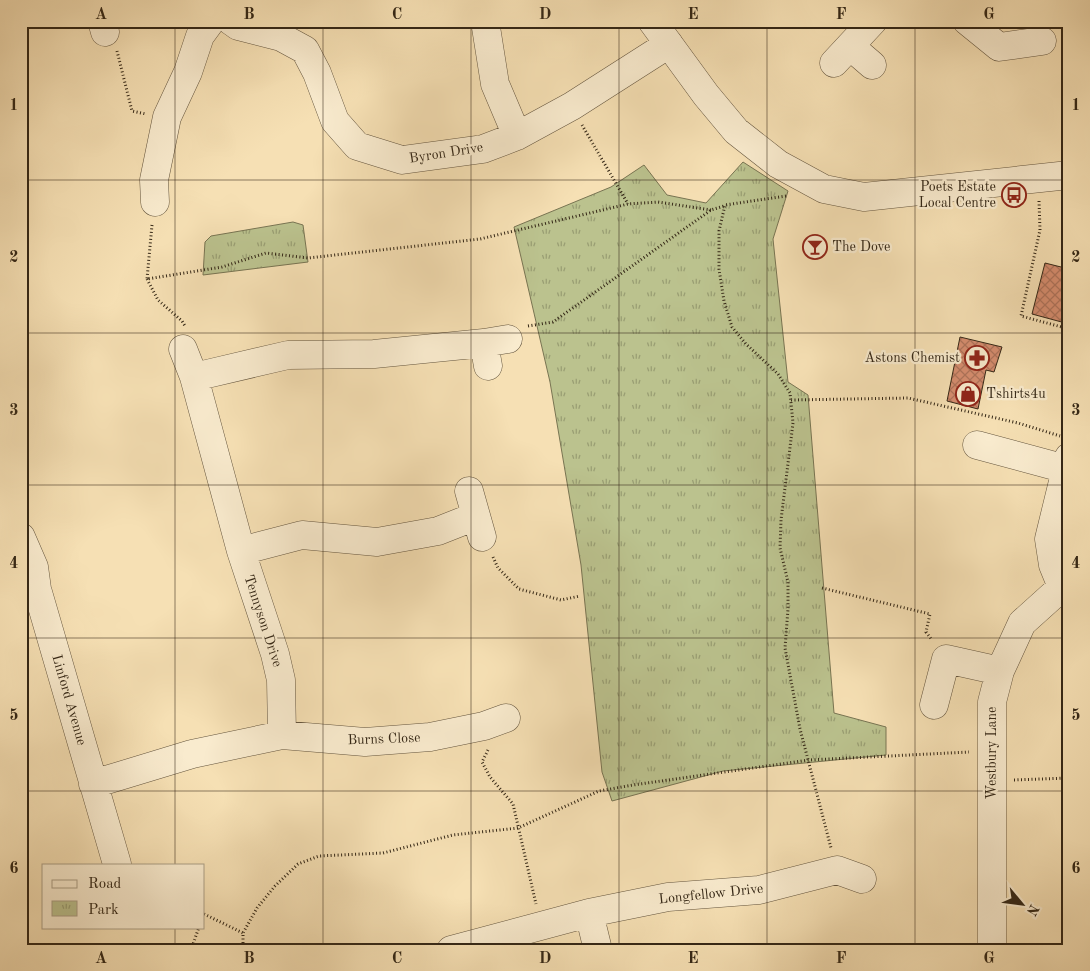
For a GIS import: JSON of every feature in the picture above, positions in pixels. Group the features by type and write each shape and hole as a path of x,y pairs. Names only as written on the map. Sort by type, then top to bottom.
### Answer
{"street":[{"path":"155,202 154,180 167,117 188,72 200,36 211,21"},
{"name":"Byron Drive","path":"231,21 238,26 281,37 305,50 317,73 335,121 357,146 402,160 483,149 516,136 572,106 669,44"},
{"path":"485,21 495,84 516,136"},
{"path":"652,21 706,95 736,131 778,164 824,190 864,197 1069,175"},
{"path":"872,65 842,54 873,21"},
{"path":"966,21 999,47 1042,41"},
{"name":"Tennyson Drive","path":"183,349 194,377 241,551 275,654 281,680 282,735"},
{"path":"194,377 288,356 493,349"},
{"path":"976,445 1067,463 1049,539 1053,565 1065,587"},
{"path":"241,551 302,536 377,542 438,531 476,515"},
{"name":"Linford Avenue","path":"21,537 34,567 37,589 117,864"},
{"name":"Westbury Lane","path":"992,950 992,702 1000,671 1022,623 1065,587"},
{"path":"934,706 946,659 1000,671"},
{"name":"Burns Close","path":"282,735 365,742 494,730"},
{"path":"93,784 192,754 282,735"},
{"path":"836,870 862,878"},
{"name":"Longfellow Drive","path":"451,950 589,913 668,897 759,890 836,870"},
{"path":"589,913 598,950"}],"path":[{"path":"104,26 115,43 132,112 167,117"},
{"path":"572,106 628,204"},
{"path":"1038,179 1040,230 1021,316 1069,329"},
{"path":"493,349 516,328 553,322 710,210 725,205 788,195"},
{"path":"155,202 147,279 158,300 182,321 193,342 183,349"},
{"path":"147,279 222,267 266,253 308,258 480,239 628,204 658,202 710,210"},
{"path":"725,205 719,230 719,269 724,301 732,327 746,344 778,374 790,393 793,422 781,520 780,548 788,582 785,648 800,730 836,870"},
{"path":"791,400 908,398 1018,423 1069,439"},
{"path":"476,515 498,568 519,589 561,600 580,596"},
{"path":"822,588 930,614 926,632 946,659"},
{"path":"494,730 482,762 490,777 513,804 540,925"},
{"path":"243,950 243,933 256,908 298,864 319,856 383,853 453,835 518,828 599,791 809,760 992,751"},
{"path":"992,782 1069,778"},
{"path":"205,914 243,933"},
{"path":"191,950 199,928"}],"green space":[{"path":"743,162 788,191 773,239 788,382 808,395 834,713 886,727 886,755 723,771 612,801 602,772 581,565 550,382 514,227 611,187 644,165 667,195 706,203"},
{"path":"293,222 303,225 308,262 203,275 205,242 211,236"}],"building":[{"path":"1045,263 1069,269 1069,324 1032,314"},
{"path":"25,297 28,312 21,313 21,298"},
{"path":"960,337 1002,347 994,372 986,370 978,409 947,401"}],"place":[{"name":"Poets Estate Local Centre","path":"1014,195"},
{"name":"The Dove","path":"815,247"},
{"name":"Astons Chemist","path":"977,358"},
{"name":"Tshirts4u","path":"968,394"}]}
